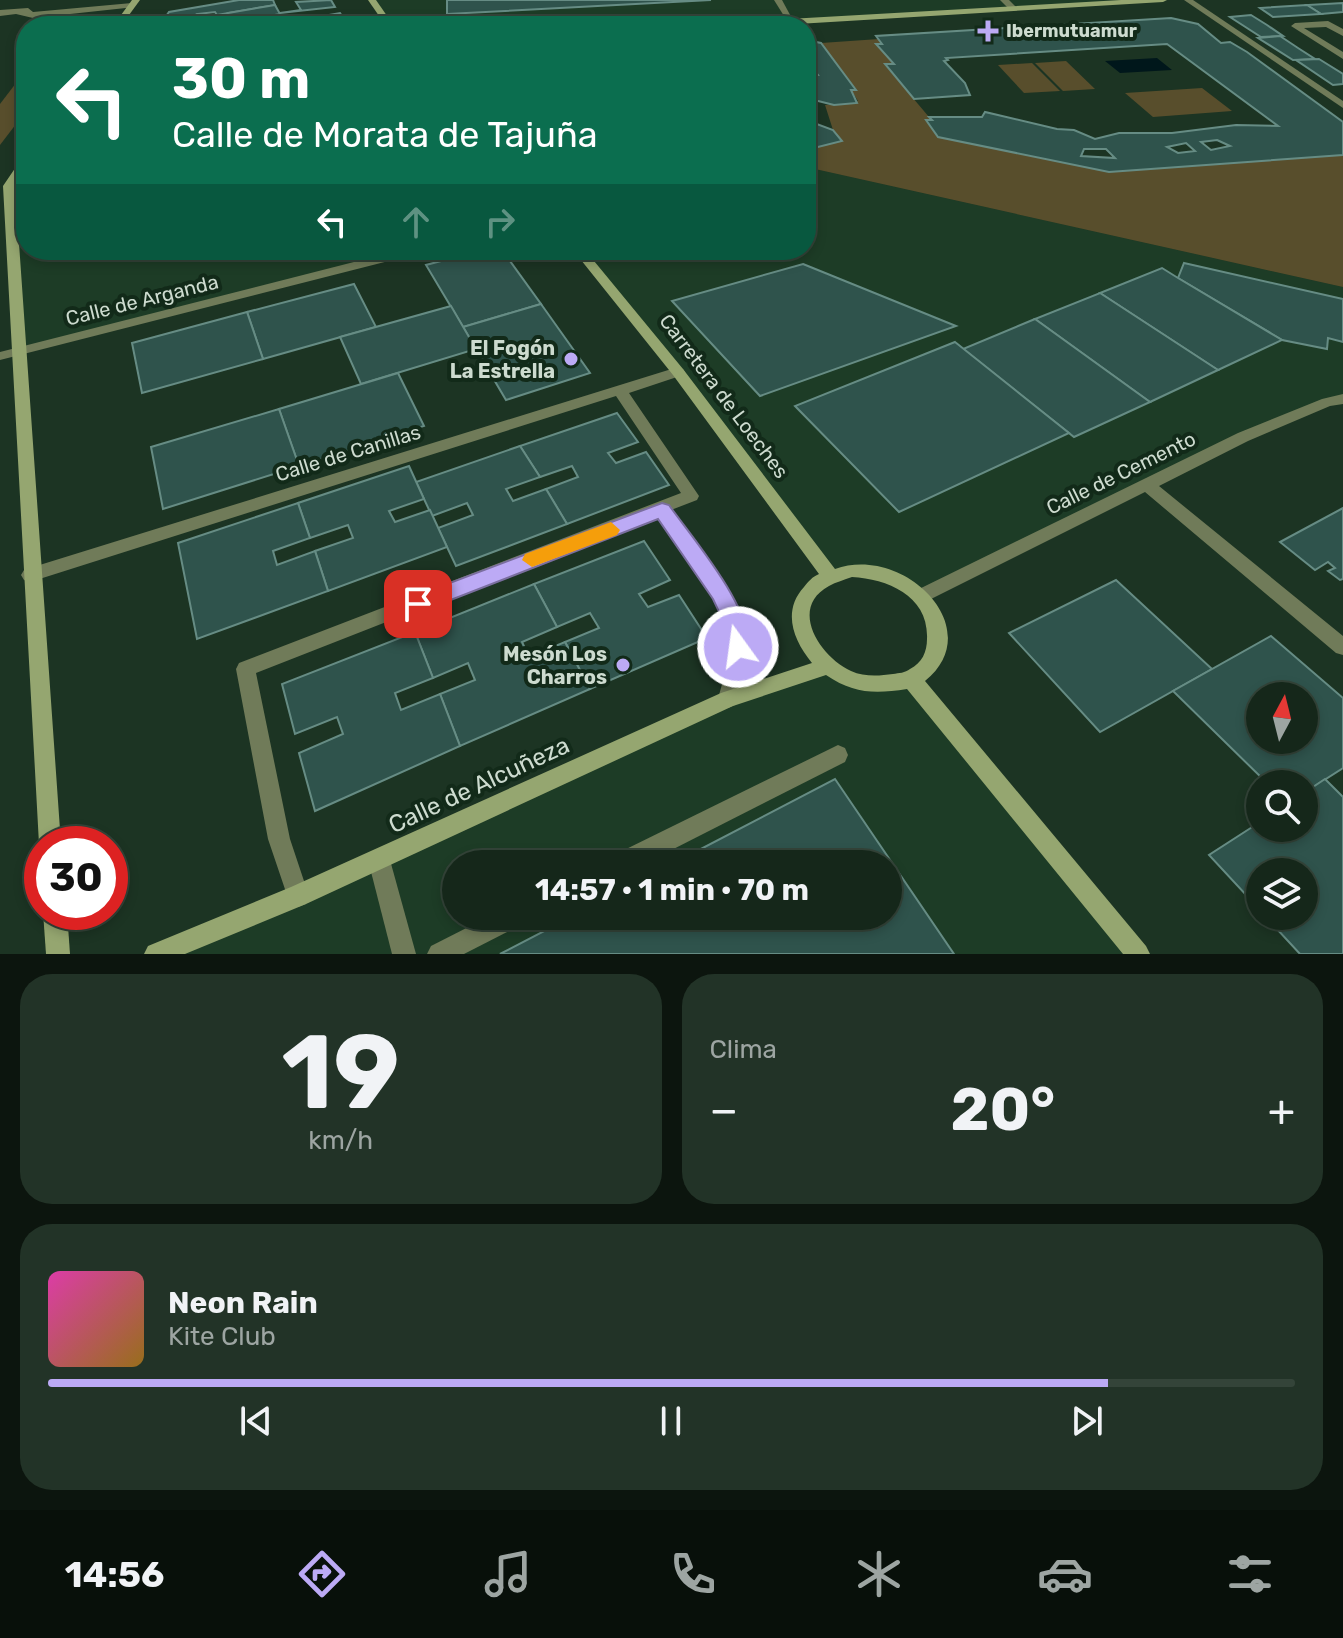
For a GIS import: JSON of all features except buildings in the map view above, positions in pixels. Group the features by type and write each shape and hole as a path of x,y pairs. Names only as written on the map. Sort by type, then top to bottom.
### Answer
{"street":[{"path":"372,0 385,16"},
{"path":"1004,0 1014,9"},
{"path":"816,21 1014,9 1045,3 1163,0"},
{"path":"1188,0 1343,105"},
{"path":"0,13 85,12 96,7 134,3"},
{"path":"1343,34 1328,24 1295,26 1343,56"},
{"path":"1313,37 1343,34"},
{"path":"1330,96 1343,95"},
{"path":"16,175 9,186 30,575 49,826"},
{"name":"Calle de Arganda","path":"0,356 377,260"},
{"name":"Carretera de Loeches","path":"587,260 678,372 829,574"},
{"name":"Calle de Canillas","path":"30,575 678,372"},
{"path":"298,896 279,839 246,669 662,510 691,496 620,391"},
{"name":"Calle de Cemento","path":"921,596 1243,437 1327,402 1343,399"},
{"path":"1146,484 1343,647"},
{"path":"662,510 721,594 733,618 738,647 728,699"},
{"path":"876,571 901,581 921,596 936,620 938,640 933,658 912,680 870,685 844,678 826,667 801,637 799,619 810,589 829,574 876,571"},
{"name":"Calle de Alcuñeza","path":"156,954 379,860 728,699 826,667"},
{"path":"912,680 1138,954"},
{"path":"648,850 838,755"},
{"path":"379,860 404,954"},
{"path":"56,930 58,954"},
{"path":"439,954 487,930"}],"shaded area":[{"path":"372,0 1163,0 816,20 816,16 386,16"},
{"path":"879,39 882,44 877,45 894,64 885,65 932,120 926,121 938,137 1109,172 1343,155 1343,287 816,169 816,148 842,141 833,130 825,105 858,101 851,90 856,89 821,43"},
{"path":"1066,61 1095,89 1063,91 1035,63"},
{"path":"1032,63 1060,91 1024,93 998,65"},
{"path":"16,83 16,124 0,145 0,104"},
{"path":"1202,88 1232,111 1153,117 1125,93"},
{"path":"816,169 1343,287 1343,399 1327,402 921,596 901,581 829,574 587,260 816,260"},
{"path":"14,233 16,260 377,260 18,351"},
{"path":"807,671 844,678 912,680 1138,954 156,954"}],"water":[{"path":"1157,58 1172,70 1120,73 1105,61"}],"slow traffic":[{"path":"532,560 611,530"}],"place":[{"name":"Ibermutuamur","path":"988,31"},
{"name":"El Fogón La Estrella","path":"571,359"},
{"name":"Mesón Los Charros","path":"623,665"}],"route":[{"path":"418,604 662,510 721,594 733,618 738,647"}]}
